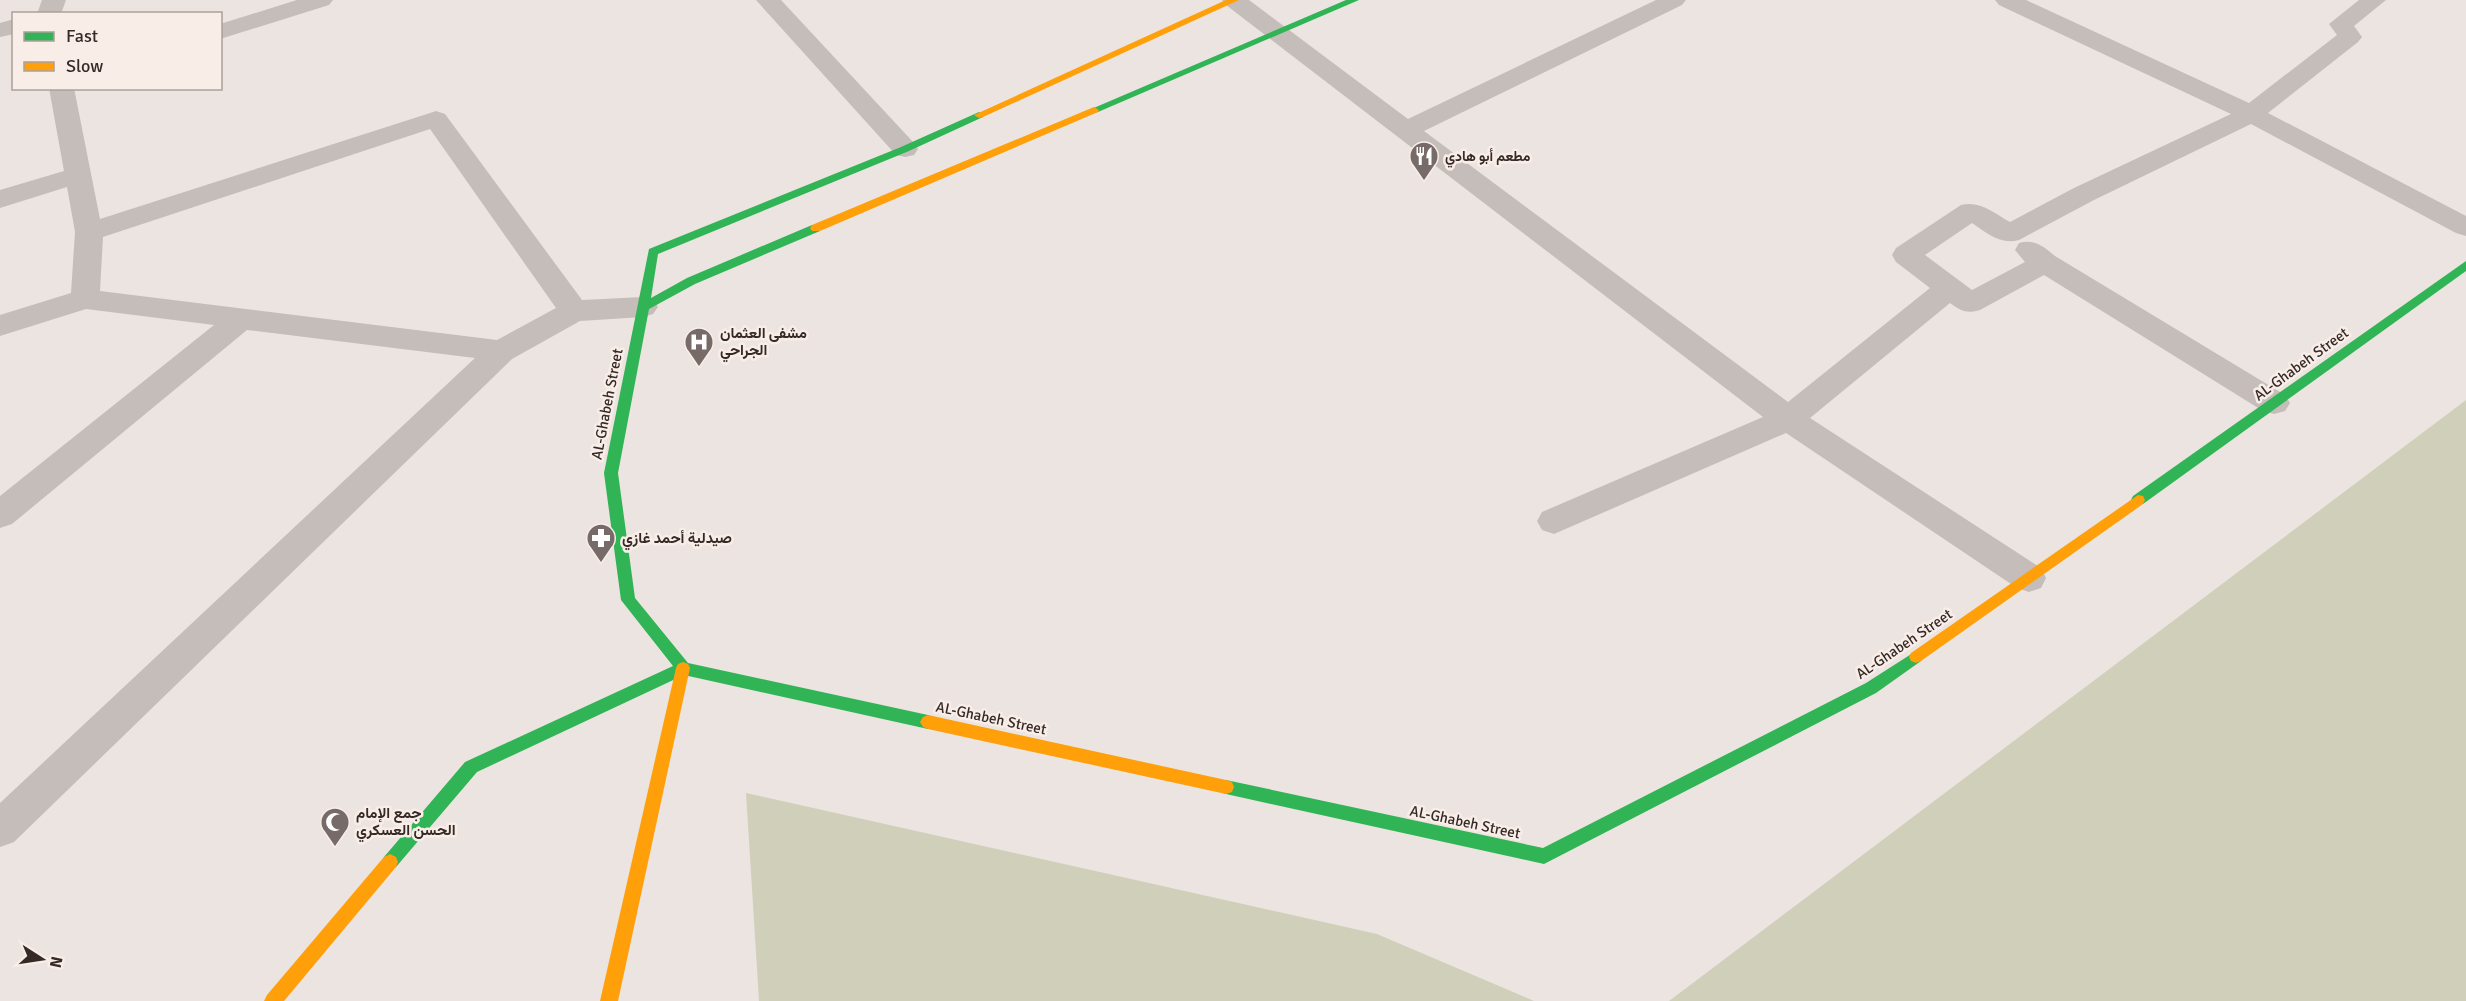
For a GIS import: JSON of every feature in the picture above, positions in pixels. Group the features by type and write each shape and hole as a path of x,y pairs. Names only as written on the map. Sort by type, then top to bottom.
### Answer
{"street":[{"path":"222,31 321,0"},
{"path":"768,0 905,149 1234,0 1788,419 2029,578"},
{"path":"0,829 501,351 574,311 643,307 691,281 1354,0"},
{"path":"1406,130 1674,0"},
{"path":"2007,0 2251,114 2466,227"},
{"path":"2008,234 2084,194 2251,114 2350,37 2341,24 2374,0"},
{"path":"61,90 89,232 86,299"},
{"path":"89,232 436,119 574,311"},
{"name":"AL-Ghabeh Street","path":"905,149 652,252 611,473 628,600 683,668 1544,856 1872,688 2466,265"},
{"path":"0,199 78,175"},
{"path":"2045,263 1970,303 1906,255 1971,212 2008,234 2045,263 2274,403"},
{"path":"1554,521 1788,419 1949,288"},
{"path":"0,326 86,299 501,351"},
{"path":"0,515 241,319"},
{"path":"273,1001 471,767 683,668"},
{"path":"609,1001 683,668"}],"green space":[{"path":"2466,400 2466,1001 1669,1001"},
{"path":"746,793 1377,934 1534,1001 759,1001"}],"traffic: fast":[{"path":"1094,110 1354,0"},
{"path":"816,228 691,281 643,307 653,252 905,149 979,115"},
{"path":"2138,500 2466,265"},
{"path":"643,307 611,473 628,600 683,668 928,722"},
{"path":"1226,787 1544,856 1871,688 1916,657"},
{"path":"390,862 471,767 683,668"}],"traffic: slow":[{"path":"979,115 1234,0"},
{"path":"816,228 1094,110"},
{"path":"1916,657 2138,500"},
{"path":"609,1001 683,668"},
{"path":"928,722 1226,787"},
{"path":"273,1001 390,862"}],"place":[{"name":"مطعم أبو هادي","path":"1424,182"},
{"name":"مشفى العثمان الجراحي","path":"699,368"},
{"name":"صيدلية أحمد غازي","path":"601,564"},
{"name":"جمع الإمام الحسن العسكري","path":"335,848"}]}
